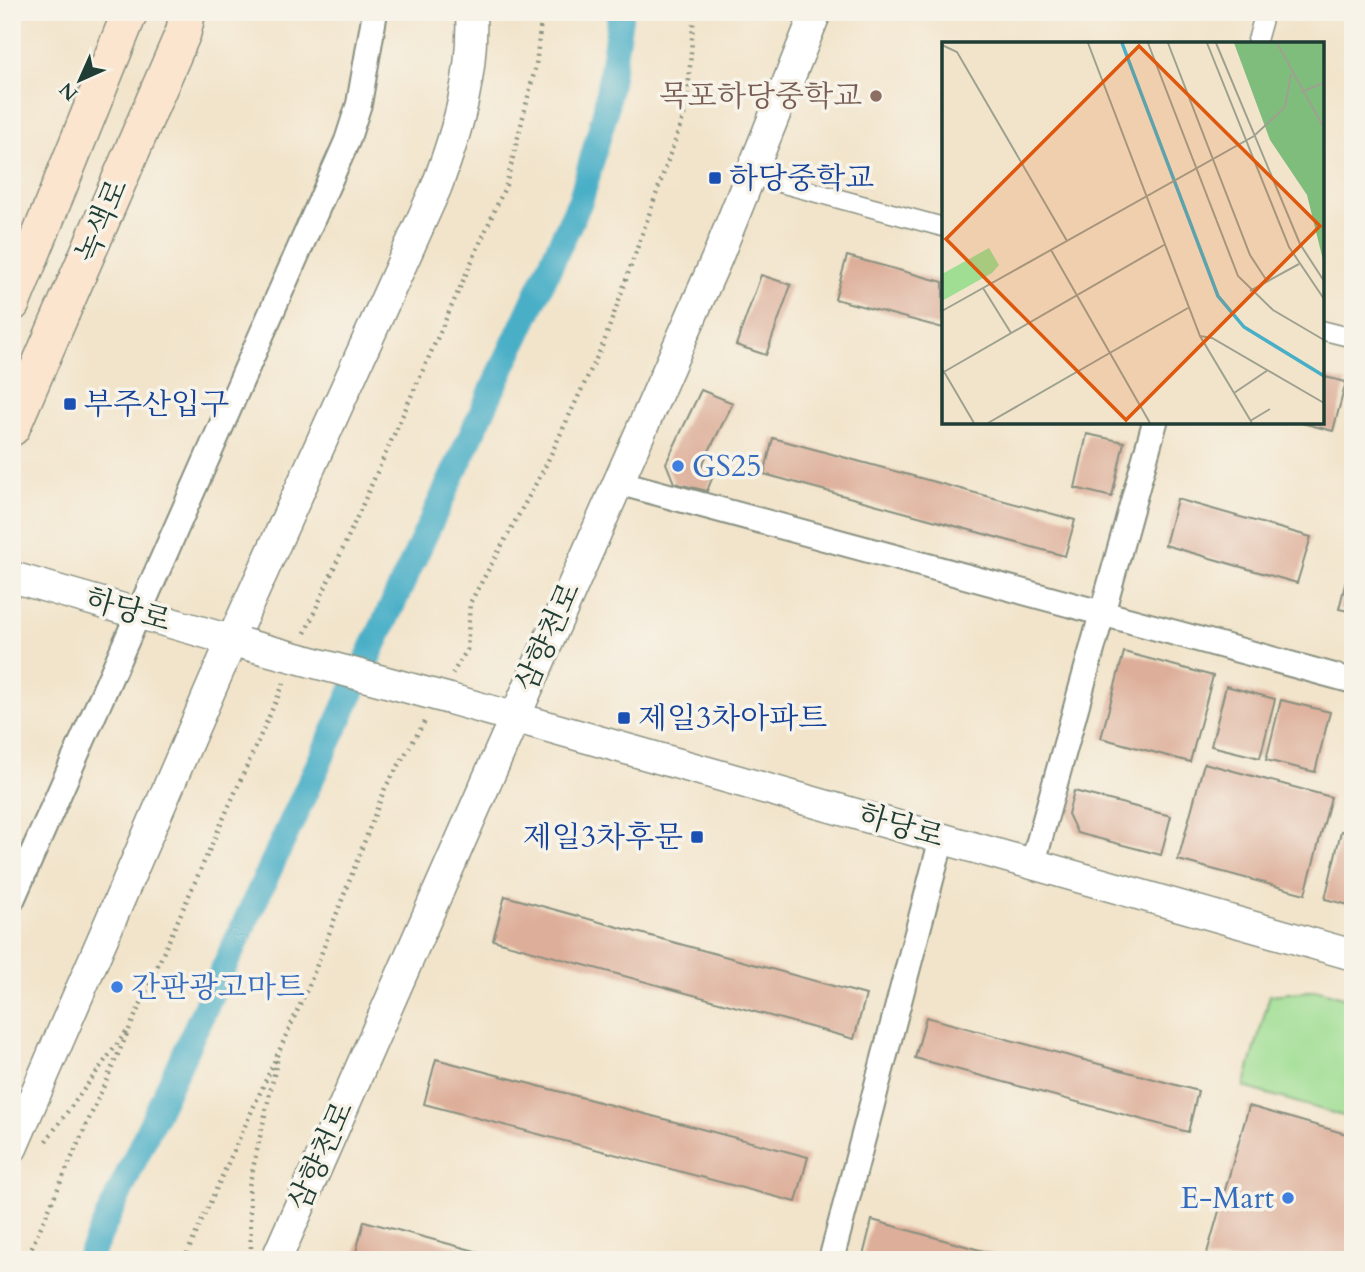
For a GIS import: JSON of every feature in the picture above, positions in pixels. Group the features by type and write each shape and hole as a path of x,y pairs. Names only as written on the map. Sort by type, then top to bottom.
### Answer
{"main road":[{"name":"녹색로","path":"12,303 130,12"},
{"name":"녹색로","path":"12,428 183,33 188,12"}],"street":[{"path":"12,900 347,141 359,104 375,12"},
{"path":"1257,42 1265,12"},
{"path":"26,1147 238,642 454,142 463,111 472,39 466,14"},
{"name":"삼향천로","path":"276,1260 751,175 807,19"},
{"path":"751,175 942,227"},
{"path":"1323,330 1353,338"},
{"path":"1033,863 1154,424"},
{"path":"617,482 1353,681"},
{"name":"하당로","path":"12,577 1353,955"},
{"path":"831,1260 942,838"}],"path":[{"path":"184,1260 310,983 385,788 443,697 467,650 470,604 544,469 604,342 687,107 694,12"},
{"path":"26,1147 132,1023"},
{"path":"251,1260 249,1186 281,1047"}],"green space":[{"path":"1319,990 1353,1000 1353,1119 1244,1087 1270,995"}],"building":[{"path":"847,256 942,282 942,328 835,299"},
{"path":"761,275 791,285 766,355 736,345"},
{"path":"1323,376 1346,382 1333,431 1306,424 1323,424"},
{"path":"701,390 733,403 702,465 715,471 707,491 674,483 666,463"},
{"path":"1087,434 1124,442 1112,497 1075,488"},
{"path":"773,438 1075,520 1065,556 764,474"},
{"path":"1177,499 1311,537 1297,583 1165,545"},
{"path":"1350,564 1353,565 1353,612 1339,609"},
{"path":"1124,652 1213,676 1190,762 1101,738"},
{"path":"1226,686 1275,699 1260,758 1211,746"},
{"path":"1281,700 1330,712 1315,772 1266,760"},
{"path":"1204,763 1331,797 1305,894 1178,860"},
{"path":"1074,791 1171,816 1161,855 1077,833 1068,814"},
{"path":"1341,831 1353,834 1353,906 1325,899"},
{"path":"505,896 866,995 854,1039 493,940"},
{"path":"926,1017 1198,1091 1188,1132 915,1058"},
{"path":"436,1059 808,1157 796,1202 424,1104"},
{"name":"E-Mart","path":"1249,1106 1353,1136 1353,1260 1205,1260"},
{"path":"872,1220 1012,1259 1012,1260 862,1260"},
{"path":"364,1221 505,1259 505,1260 354,1260"}],"waterway":[{"path":"88,1260 581,199 605,113 621,12"}],"place":[{"name":"목포하당중학교","path":"876,96"},
{"name":"하당중학교","path":"715,178"},
{"name":"부주산입구","path":"70,404"},
{"name":"GS25","path":"678,466"},
{"name":"제일3차아파트","path":"624,718"},
{"name":"제일3차후문","path":"697,837"},
{"name":"간판광고마트","path":"117,987"},
{"name":"E-Mart","path":"1288,1198"}]}
